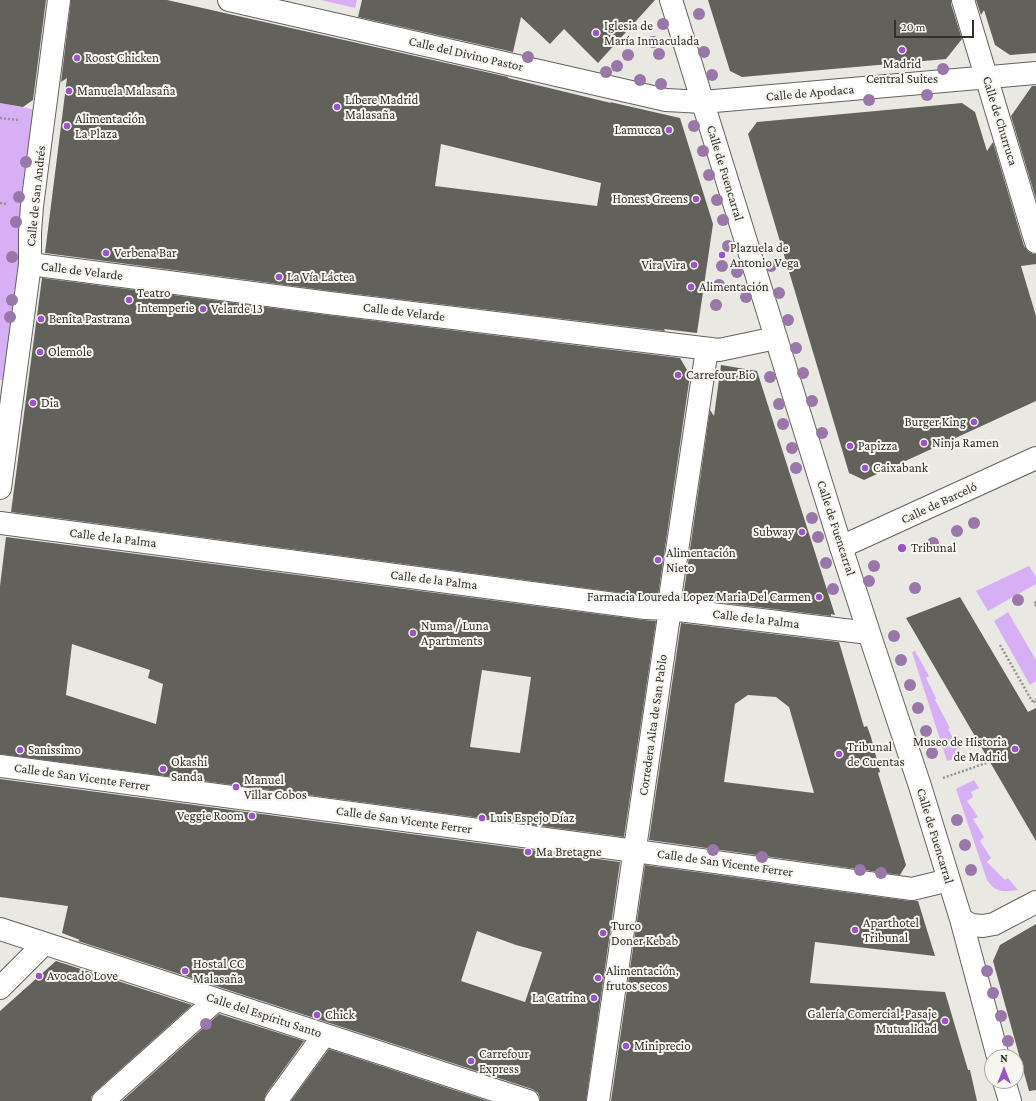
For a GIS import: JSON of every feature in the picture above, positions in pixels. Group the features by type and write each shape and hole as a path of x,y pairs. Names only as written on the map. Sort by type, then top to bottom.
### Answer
{"street":[{"name":"Calle de San Andrés","path":"0,488 30,264 32,206 59,0"},
{"name":"Calle del Divino Pastor","path":"230,0 666,100 703,102"},
{"name":"Calle de Fuencarral","path":"671,0 841,547 920,786 961,919 996,1049"},
{"name":"Calle de Churruca","path":"963,0 1036,242"},
{"name":"Calle de Apodaca","path":"703,102 1036,73"},
{"name":"Calle de Velarde","path":"30,264 337,304 719,350 776,338"},
{"name":"Corredera Alta de San Pablo","path":"598,1101 707,348"},
{"name":"Calle de Barceló","path":"841,547 1036,458"},
{"name":"Calle de la Palma","path":"0,523 621,605 670,609 869,633"},
{"name":"Calle de San Vicente Ferrer","path":"0,766 912,889 949,880"},
{"path":"961,919 971,925 983,926 994,924 1036,902"},
{"name":"Calle del Espíritu Santo","path":"0,929 528,1101"},
{"path":"0,988 44,944"},
{"path":"103,1101 216,1000"},
{"path":"276,1101 324,1035"},
{"path":"1006,1089 1010,1101"}],"path":[{"path":"0,118 20,121"},
{"path":"1036,602 1034,603 1036,606"},
{"path":"1000,645 1032,701 1035,700 1036,705"},
{"path":"943,778 989,762"}],"shaded area":[{"path":"321,0 357,0 355,8"},
{"path":"0,103 45,112 15,381 0,380"},
{"path":"1029,566 1036,577 1036,584 988,611 976,591"},
{"path":"1008,612 1036,660 1036,681 1030,685 994,621"},
{"path":"915,651 929,676 926,678 936,698 935,700 950,728 948,729 954,740 952,742 961,757 947,761 912,652"},
{"path":"974,780 979,788 971,792 973,797 967,801 978,817 973,819 984,837 980,841 991,858 987,862 1005,880 1008,878 1018,890 1000,891 987,880 956,789"}],"building":[{"path":"0,0 46,0 33,100 23,107 0,103"},
{"path":"71,0 167,0 508,77 611,103 610,102 680,118 713,224 697,333 664,329 665,331 331,291 45,253 67,78 61,82","holes":["441,144 601,183 597,206 435,186"]},
{"path":"362,0 655,0 598,63 564,29 550,44 521,17 513,52 358,17"},
{"path":"708,0 951,0 962,39 946,59 742,77 730,71"},
{"path":"976,0 1036,0 1036,53 1010,55 995,45 984,10 981,15"},
{"path":"1032,86 1036,86 1036,199 1011,116"},
{"path":"962,103 975,112 987,151 993,142 1024,246 1028,251 1036,254 1036,264 1021,266 1036,316 1036,401 864,480 849,473 748,134 757,122"},
{"path":"42,278 327,315 680,358 690,375 658,596 646,596 11,512"},
{"path":"721,365 757,371 835,615 831,614 831,616 683,598 710,410 714,416"},
{"path":"6,537 656,621 624,837 0,754 0,586","holes":["72,644 150,670 148,678 163,684 156,724 66,695","482,670 531,677 520,753 470,747"]},
{"path":"960,597 1028,712 1036,708 1036,841 906,618"},
{"name":"Tribunal de Cuentas","path":"681,623 839,642 864,727 867,726 871,737 880,772 878,773 906,865 900,875 649,840","holes":["748,695 776,697 789,707 814,793 724,782 735,704"]},
{"path":"0,779 620,862 586,1101 540,1101 538,1093 532,1089 78,941 80,940 62,933 68,906 0,897","holes":["477,931 516,945 542,952 525,1002 461,981"]},
{"path":"645,865 918,901 935,956 815,942 810,983 945,992 968,1070 970,1070 977,1101 611,1101"},
{"path":"1036,924 1036,1090 1029,1091 1024,1073 1024,1049 1017,1049 993,961 1000,945"},
{"path":"56,961 192,1005 95,1092 91,1097 91,1101 0,1101 0,1011"},
{"path":"219,1014 304,1041 266,1094 264,1101 122,1101"},
{"path":"329,1049 488,1101 291,1101"}],"place":[{"name":"Iglesia de María Inmaculada","path":"596,33"},
{"name":"Madrid Central Suites","path":"902,50"},
{"name":"Roost Chicken","path":"77,58"},
{"name":"Manuela Malasaña","path":"69,91"},
{"name":"Líbere Madrid Malasaña","path":"337,107"},
{"name":"Alimentación La Plaza","path":"67,126"},
{"name":"Lamucca","path":"669,130"},
{"name":"Honest Greens","path":"696,199"},
{"name":"Verbena Bar","path":"106,253"},
{"name":"Plazuela de Antonio Vega","path":"722,255"},
{"name":"Vira Vira","path":"694,265"},
{"name":"La Vía Láctea","path":"279,277"},
{"name":"Alimentación","path":"691,287"},
{"name":"Teatro Intemperie","path":"129,300"},
{"name":"Velarde 13","path":"203,309"},
{"name":"Benita Pastrana","path":"41,319"},
{"name":"Olemole","path":"40,352"},
{"name":"Carrefour Bio","path":"678,375"},
{"name":"Dia","path":"33,403"},
{"name":"Burger King","path":"974,422"},
{"name":"Ninja Ramen","path":"924,443"},
{"name":"Papizza","path":"850,446"},
{"name":"Caixabank","path":"865,468"},
{"name":"Subway","path":"802,532"},
{"name":"Tribunal","path":"902,548"},
{"name":"Alimentación Nieto","path":"658,560"},
{"name":"Farmacia Loureda Lopez Maria Del Carmen","path":"819,597"},
{"name":"Numa / Luna Apartments","path":"413,633"},
{"name":"Museo de Historia de Madrid","path":"1015,749"},
{"name":"Sanissimo","path":"20,750"},
{"name":"Tribunal de Cuentas","path":"839,754"},
{"name":"Okashi Sanda","path":"163,769"},
{"name":"Manuel Villar Cobos","path":"236,787"},
{"name":"Veggie Room","path":"252,816"},
{"name":"Luis Espejo Díaz","path":"482,818"},
{"name":"Ma Bretagne","path":"528,852"},
{"name":"Aparthotel Tribunal","path":"855,930"},
{"name":"Turco Doner Kebab","path":"603,933"},
{"name":"Hostal CC Malasaña","path":"185,971"},
{"name":"Avocado Love","path":"39,976"},
{"name":"Alimentación, frutos secos","path":"598,978"},
{"name":"La Catrina","path":"594,998"},
{"name":"Chick","path":"317,1015"},
{"name":"Galería Comercial-Pasaje Mutualidad","path":"945,1021"},
{"name":"Miniprecio","path":"626,1046"},
{"name":"Carrefour Express","path":"471,1061"}]}
